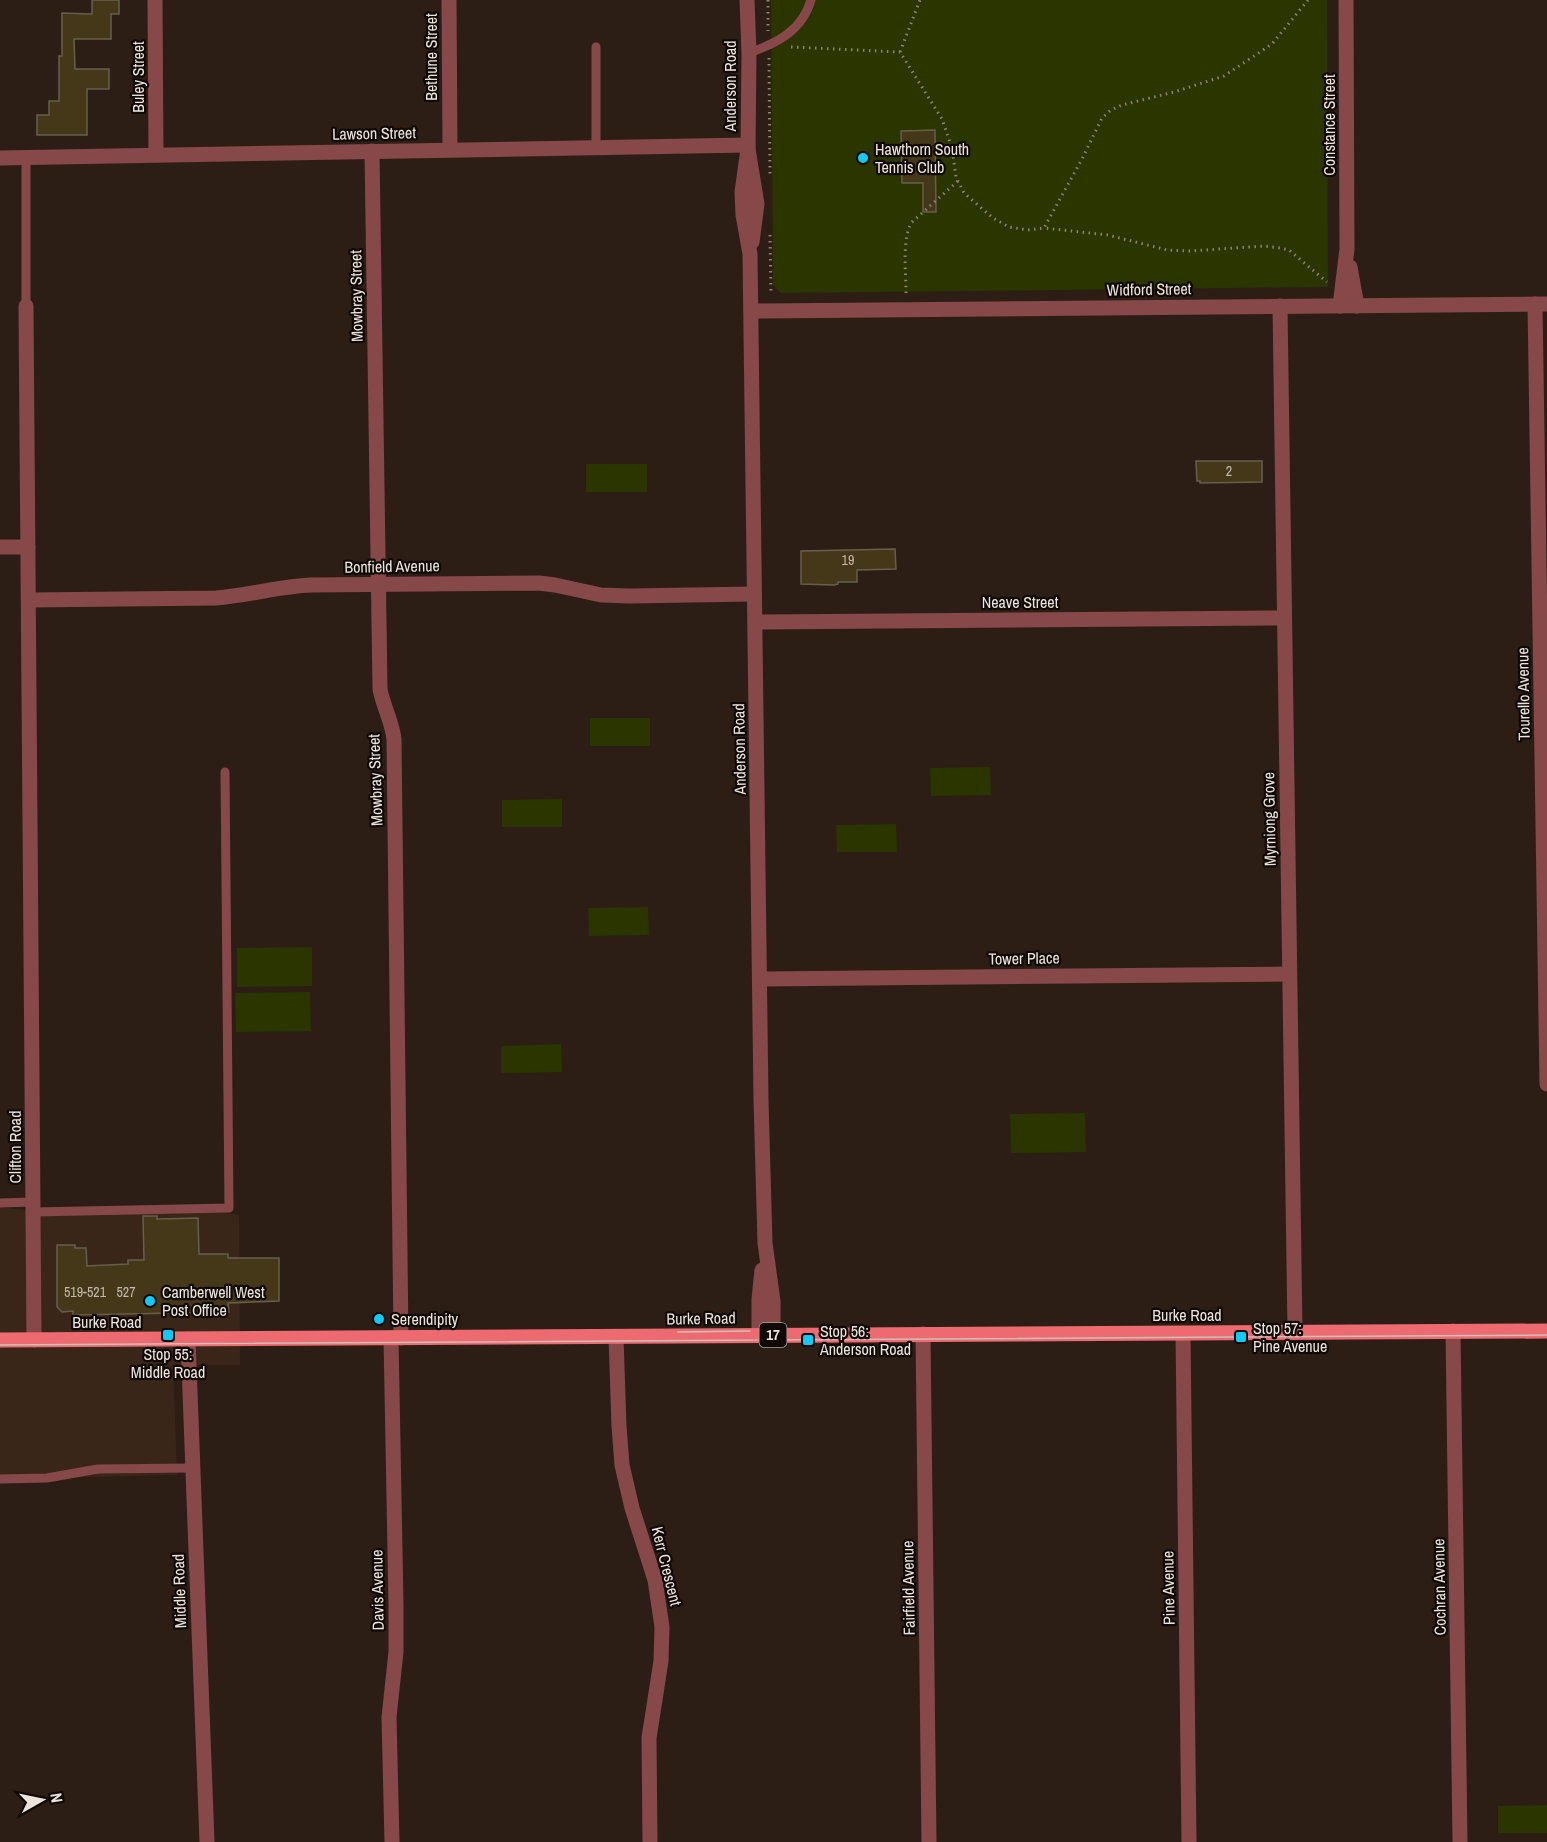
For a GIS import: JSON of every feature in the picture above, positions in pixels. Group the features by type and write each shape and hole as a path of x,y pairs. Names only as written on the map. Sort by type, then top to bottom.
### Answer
{"main road":[{"name":"Burke Road","path":"0,1340 1547,1331"}],"street":[{"name":"Buley Street","path":"155,0 156,154"},
{"name":"Bethune Street","path":"448,0 450,149"},
{"name":"Anderson Road","path":"747,0 748,147 756,204 756,221 750,254 759,979 765,1243 759,1299 766,1335"},
{"name":"Anderson Road","path":"748,23 753,0"},
{"name":"Constance Street","path":"1340,306 1347,249 1346,0"},
{"name":"Lawson Street","path":"0,158 450,149 748,147"},
{"name":"Mowbray Street","path":"372,151 380,689 394,739 396,1338"},
{"name":"Constance Street","path":"1347,249 1357,306"},
{"name":"Widford Street","path":"751,311 1541,304"},
{"name":"Tourello Avenue","path":"1541,304 1547,1084"},
{"name":"Clifton Road","path":"26,306 34,1341"},
{"name":"Myrniong Grove","path":"1280,306 1295,1332"},
{"path":"0,547 28,547"},
{"name":"Bonfield Avenue","path":"29,600 216,598 297,586 539,583 601,595 629,597 754,594"},
{"name":"Neave Street","path":"755,622 1284,618"},
{"name":"Tower Place","path":"759,979 1289,974"},
{"name":"Cochran Avenue","path":"1453,1331 1460,1842"},
{"name":"Pine Avenue","path":"1183,1333 1189,1842"},
{"name":"Fairfield Avenue","path":"923,1334 929,1842"},
{"name":"Kerr Crescent","path":"616,1337 622,1465 632,1508 655,1580 662,1627 661,1661 649,1738 650,1842"},
{"name":"Davis Avenue","path":"392,1842 389,1717 396,1652 396,1338"},
{"name":"Middle Road","path":"188,1339 207,1842"}],"lane":[{"path":"749,53 785,38 801,20 811,0"},
{"path":"596,47 596,147"},
{"path":"26,157 26,306"},
{"path":"0,1203 33,1207 229,1208 225,772"},
{"path":"0,1479 47,1478 98,1469 192,1468"}],"path":[{"path":"768,0 770,176"},
{"path":"900,52 920,0"},
{"path":"1044,228 1082,159 1097,126 1107,114 1122,105 1224,76 1272,44 1308,0"},
{"path":"769,46 900,52"},
{"path":"900,52 942,119 952,148 956,177 964,193 993,218 1009,227 1028,230 1044,228 1108,235 1167,250 1280,248 1288,250 1331,284"},
{"path":"906,292 908,230 911,224 958,181"},
{"path":"770,236 771,295 782,295"}],"shaded area":[{"path":"0,1207 57,1214 227,1213 239,1215 240,1365 173,1365 177,1475 0,1479"}],"green space":[{"path":"771,0 1327,0 1328,287 781,293 773,285"},
{"path":"586,464 647,464 647,492 586,492"},
{"path":"590,718 650,718 650,746 590,746"},
{"path":"990,767 991,795 931,796 930,768"},
{"path":"562,799 562,827 502,827 502,800"},
{"path":"896,824 897,852 837,852 836,825"},
{"path":"648,907 649,935 589,936 588,908"},
{"path":"312,947 312,986 237,987 237,948"},
{"path":"310,992 311,1031 236,1032 235,993"},
{"path":"561,1044 562,1072 501,1073 501,1046"},
{"path":"1085,1113 1086,1152 1011,1153 1010,1114"},
{"path":"1547,1805 1547,1833 1498,1833 1498,1806"}],"building":[{"path":"92,0 119,0 119,14 111,14 111,39 74,39 75,69 109,69 109,89 87,89 87,135 37,135 37,115 49,115 49,101 59,101 62,13 92,14"},
{"path":"935,130 936,212 923,212 923,183 902,183 901,131"},
{"path":"1196,461 1262,461 1262,482 1200,483 1197,481"},
{"path":"895,549 896,569 857,570 857,582 838,582 834,585 801,584 801,551"},
{"path":"143,1216 157,1216 157,1219 198,1218 199,1254 228,1254 228,1258 279,1258 279,1301 228,1303 229,1312 73,1315 73,1311 62,1312 57,1307 57,1245 75,1245 75,1248 86,1248 87,1266 128,1264 128,1260 144,1260"}],"tram line":[{"path":"678,1332 750,1331"},
{"path":"0,1345 1547,1335"}],"place":[{"name":"Hawthorn South Tennis Club","path":"863,158"},
{"name":"Camberwell West Post Office","path":"150,1301"},
{"name":"Serendipity","path":"379,1319"},
{"name":"Stop 55: Middle Road","path":"168,1335"},
{"name":"Stop 57: Pine Avenue","path":"1241,1337"},
{"name":"Stop 56: Anderson Road","path":"808,1340"}]}
